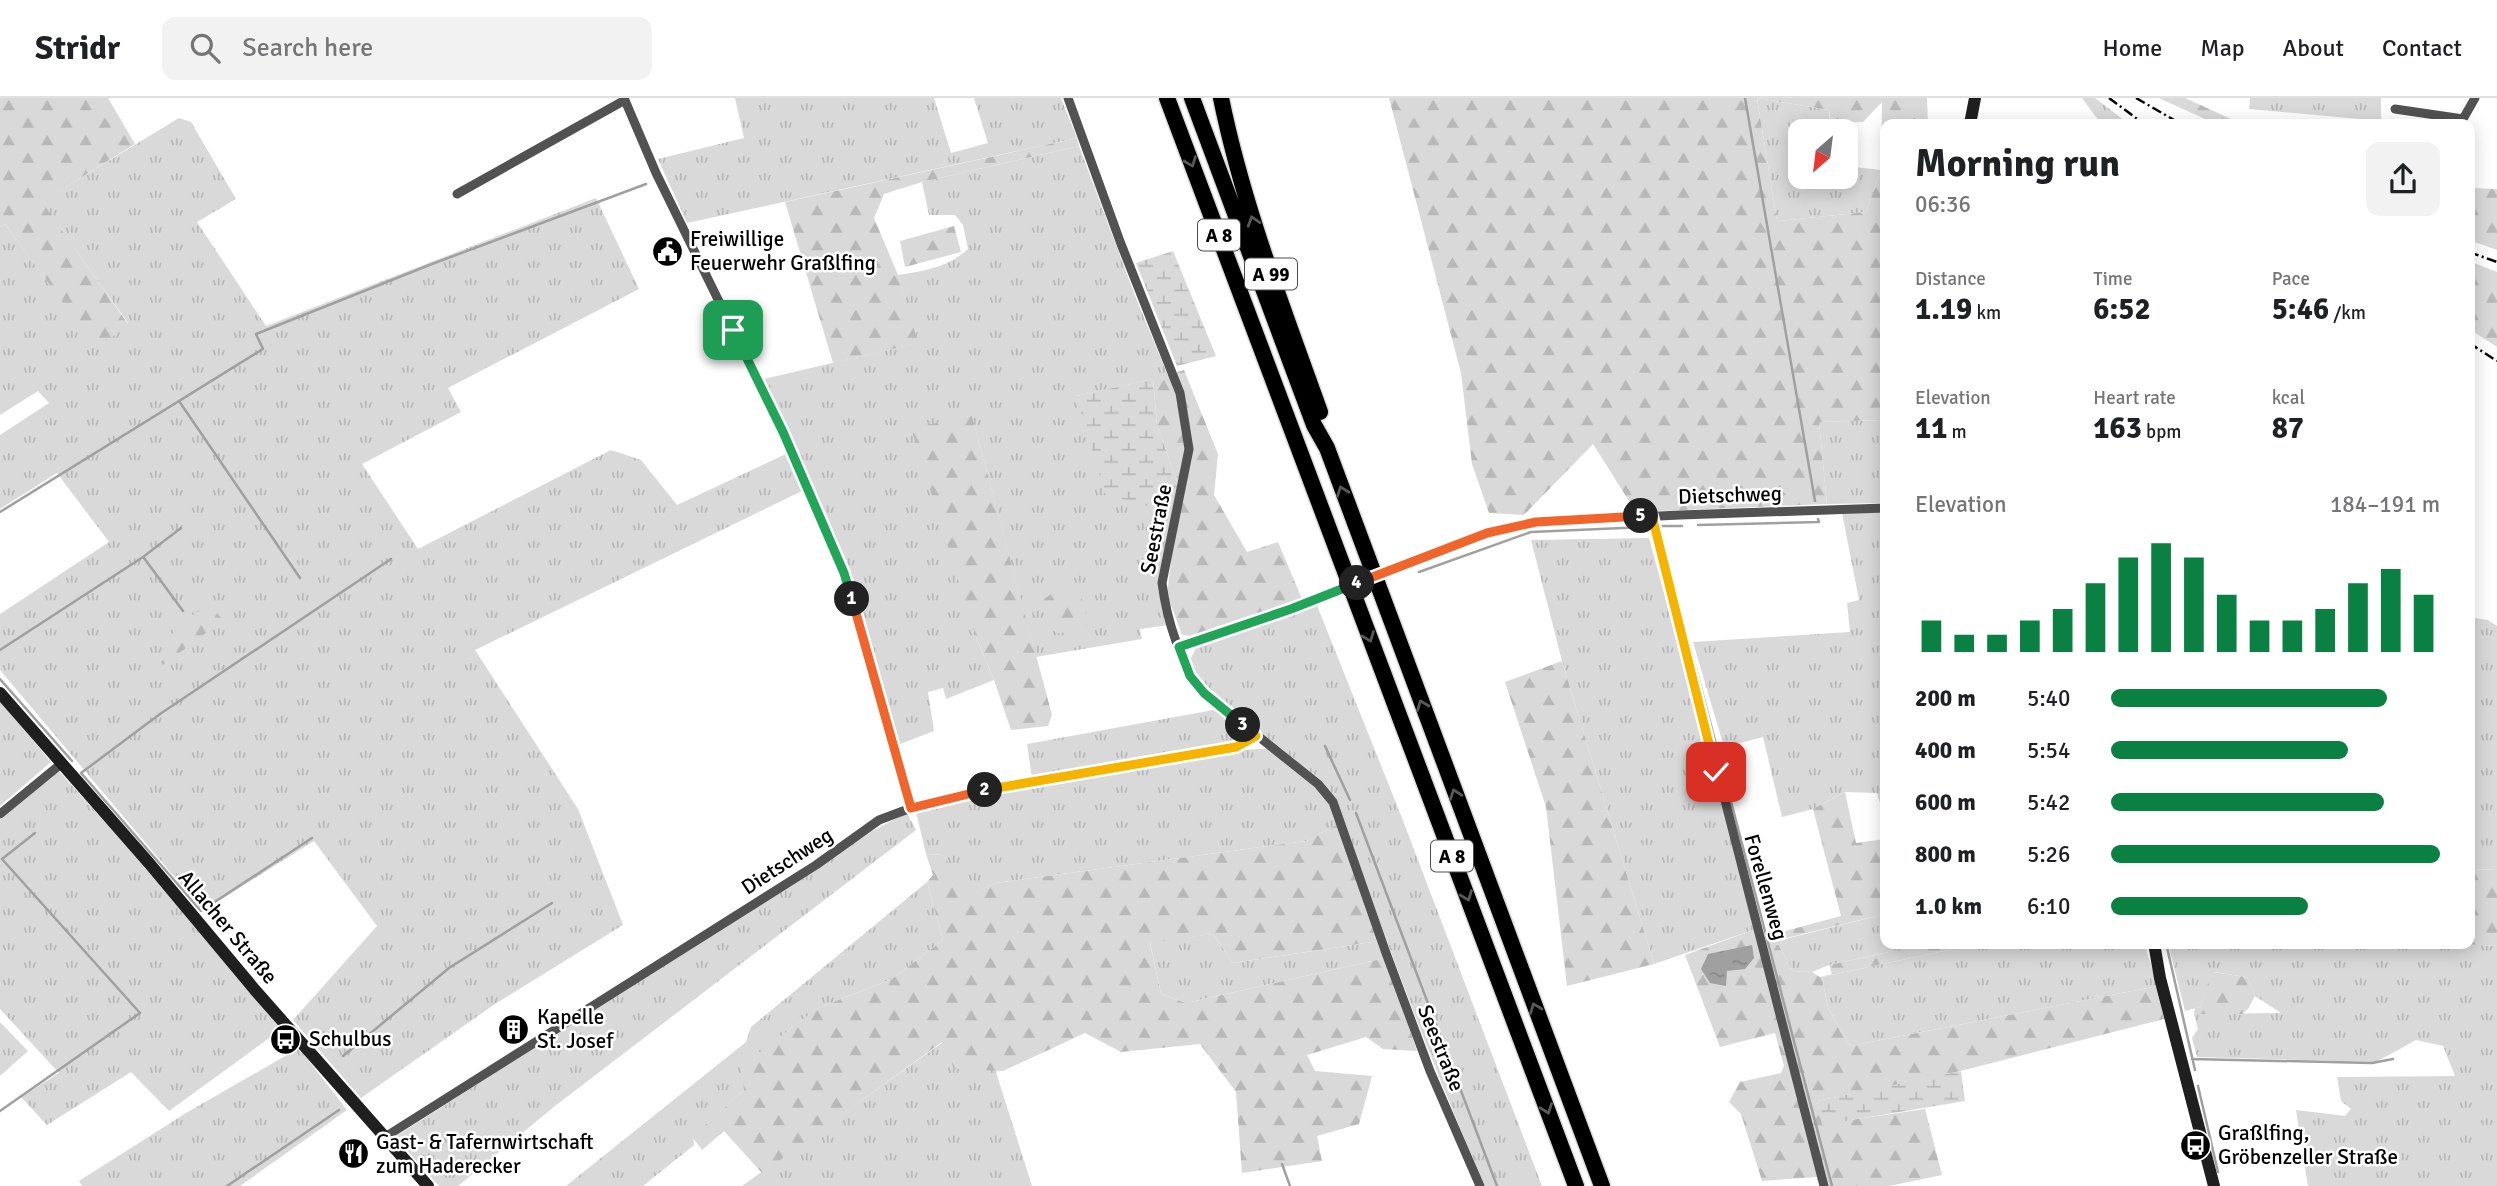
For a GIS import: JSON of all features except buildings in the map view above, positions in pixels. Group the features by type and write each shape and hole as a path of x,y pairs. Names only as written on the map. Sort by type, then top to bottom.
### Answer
{"highway":[{"name":"A 8","path":"1167,98 1576,1186"},
{"name":"A 8","path":"1192,98 1314,425 1327,449 1602,1186"},
{"name":"A 99","path":"1221,98 1236,165 1254,225 1324,421 1327,449"}],"street":[{"name":"Seestraße","path":"1068,98 1121,244 1180,393 1189,449 1162,583 1164,604 1179,647 1190,676 1204,693 1318,784 1333,802 1425,1058 1480,1186"},
{"path":"1971,119 1975,98"},
{"path":"2395,109 2463,119 2474,98"},
{"path":"457,194 625,99 656,173 783,432 844,573 911,808"},
{"name":"Dietschweg","path":"1179,647 1312,601 1487,533 1536,522 1880,508"},
{"name":"Forellenweg","path":"1652,516 1824,1186"},
{"name":"Allacher Straße","path":"0,693 255,990 428,1186"},
{"name":"Dietschweg","path":"385,1137 816,865 879,820 911,808 979,790 1236,747 1256,736"},
{"path":"0,814 62,762"},
{"path":"2155,949 2160,978 2214,1186"}],"green space":[{"path":"0,98 108,98 135,144 42,202 128,324 97,349 5,224 0,227"},
{"path":"735,98 934,98 951,153 988,143 974,98 1061,98 1077,138 687,223 658,159 744,138"},
{"path":"1389,98 1757,98 1777,221 1866,212 1880,173 1880,420 1819,422 1827,504 1636,512 1593,444 1524,515 1489,513 1472,464 1461,373"},
{"path":"1757,98 1829,110 1830,119 1788,119 1788,189 1858,189 1858,167 1880,170 1866,212 1777,221"},
{"path":"1757,98 1927,98 1928,119 1882,119 1882,102 1863,122 1858,122 1858,119 1830,119 1829,110"},
{"path":"2082,98 2095,98 2122,119 2097,119"},
{"path":"2159,98 2185,98 2231,119 2205,119"},
{"path":"2250,98 2381,98 2381,119 2249,109"},
{"path":"179,118 191,122 236,199 197,222 266,326 596,198 639,289 448,388 461,412 362,464 418,549 611,450 641,460 677,505 788,453 806,489 475,650 578,809 623,925 495,1004 361,1098 293,1020 377,926 314,841 203,911 0,670 0,614 109,542 57,473 0,509 0,435 49,403 38,391 0,415 0,227 5,224 97,348 128,323 41,202"},
{"path":"1077,138 1079,146 922,182 884,194 874,218 898,275 918,343 833,363 785,202"},
{"path":"1079,146 1168,376 1076,396 1172,513 1161,580 1169,625 1140,629 1142,639 1036,657 972,416 976,637 994,680 946,699 943,688 928,692 934,731 900,744 890,721 848,573 764,379 917,343 898,275 943,265 968,249 963,225 955,215 929,215 922,182"},
{"path":"2475,188 2497,189 2497,250 2475,242"},
{"path":"954,226 961,252 905,267 900,241"},
{"path":"1173,251 1216,356 1177,366 1136,263"},
{"path":"2475,263 2497,272 2497,347 2475,333"},
{"path":"1184,370 1218,454 1214,495 1247,552 1278,542 1302,599 1194,636 1182,635 1167,594 1178,484 1157,425 1153,379"},
{"path":"1153,379 1157,425 1178,484 1172,513 1105,494 1076,396"},
{"path":"972,416 1052,715 1048,726 1011,730 976,637 911,428"},
{"path":"1880,420 1880,503 1827,504 1819,422"},
{"path":"1880,511 1880,804 1877,793 1845,792 1813,809 1782,817 1763,737 1724,747 1693,642 1850,632 1847,603 1859,600 1842,513"},
{"path":"1649,538 1756,929 1654,964 1562,661 1531,540"},
{"path":"1060,588 1080,590 1088,625 1060,634 1052,630 1044,599"},
{"path":"1316,603 1402,818 1542,1186 1485,1186 1407,994 1336,799 1319,779 1250,727 1193,677 1189,662 1197,646 1279,617 1299,613"},
{"path":"209,604 223,620 163,665 157,657 179,624"},
{"path":"2475,618 2488,620 2497,626 2497,870 2475,869"},
{"path":"1562,661 1654,964 1567,986 1546,807 1505,682"},
{"path":"0,701 51,762 0,806"},
{"path":"1219,709 1244,728 1243,740 1032,778 1027,744"},
{"path":"1270,748 1305,775 1331,803 1338,824 1306,841 995,883 971,896 943,855 926,854 916,812 981,795 1232,751"},
{"path":"59,771 255,990 283,1028 169,1111 131,1072 47,1125 21,1097 59,1073 0,1009 0,820"},
{"path":"1845,792 1856,843 1880,840 1880,915 1770,942 1779,946 1793,971 1812,972 1820,977 1832,974 1829,965 1902,949 1953,949 1822,977 1828,1008 1850,1046 2158,986 2164,1019 1941,1076 1817,1101 1823,1124 1925,1109 1942,1175 1889,1186 1821,1186 1817,1177 1762,1181 1741,1114 1729,1102 1740,1082 1781,1073 1784,1066 1775,1033 1720,1047 1685,955 1756,929 1759,938 1841,916 1813,809"},
{"path":"907,813 916,830 555,1106 458,1186 439,1186 395,1137 874,830"},
{"path":"1338,824 1379,941 1233,963 1213,934 1150,943 1161,994 1186,1003 1385,958 1417,1051 1383,1049 1366,1037 1307,1055 1315,1071 1372,1076 1359,1124 1317,1136 1322,1161 1242,1173 1236,1092 1200,1044 1121,1052 1085,1033 1003,1071 954,1069 942,1042 762,1173 724,1131 702,1150 692,1137 744,1090 740,1067 818,1008 892,979 943,940 927,882 933,875 926,854 943,855 972,895 995,883 1306,841"},
{"path":"2475,869 2497,870 2497,946 2475,945"},
{"path":"927,882 943,940 892,979 818,1008 741,1067 744,1090 693,1137 694,1145 643,1186 566,1186 746,1042 751,1027"},
{"path":"1880,915 1880,949 1902,949 1829,965 1812,972 1793,971 1779,946 1769,943"},
{"path":"1213,934 1233,963 1379,941 1385,958 1186,1003 1161,994 1150,942"},
{"path":"2475,945 2497,946 2497,1186 2308,1186 2296,1110 2345,1116 2351,1109 2341,1101 2337,1077 2455,1076 2443,1046 2416,1040 2376,1062 2197,1057 2192,1038 2198,1029 2194,1014 2281,1013 2255,996 2247,977 2213,972 2200,1007 2185,1011 2170,949 2475,949"},
{"path":"1953,949 2146,949 2158,986 1850,1046 1828,1008 1822,977"},
{"path":"2212,972 2247,977 2255,996 2248,1009 2242,1014 2194,1014 2195,1008 2200,1007"},
{"path":"0,1022 28,1051 0,1076"},
{"path":"943,1042 954,1069 995,1069 1032,1186 742,1186"},
{"path":"299,1048 347,1110 240,1186 82,1186 79,1181 186,1113"},
{"path":"1961,1071 1965,1101 1822,1125 1817,1101"}],"water":[{"path":"1752,945 1754,958 1745,969 1727,971 1726,986 1710,983 1701,969 1708,954"}],"waterway":[{"path":"1745,98 1815,501"},
{"path":"0,512 263,349 256,334 432,264 646,184"},
{"path":"179,401 300,578"},
{"path":"1698,525 1819,522 1818,519"},
{"path":"1658,526 1682,526"},
{"path":"1419,572 1531,532 1646,527"},
{"path":"0,650 143,557 181,528"},
{"path":"144,558 183,611"},
{"path":"312,838 201,911 81,773 160,714 391,559"},
{"path":"1672,577 1832,1186"},
{"path":"0,679 72,761"},
{"path":"1325,746 1350,800"},
{"path":"1356,813 1497,1186"},
{"path":"0,1111 140,1013 2,859 35,833"},
{"path":"343,1056 449,968 552,903"},
{"path":"2167,949 2195,1070"},
{"path":"2192,1059 2372,1063 2393,1059"},
{"path":"2198,1086 2218,1172"},
{"path":"227,1186 339,1110"},
{"path":"1282,1164 1290,1186"}],"railway":[{"path":"2109,98 2137,119"},
{"path":"2136,98 2172,119"},
{"path":"2475,254 2497,262"},
{"path":"2475,347 2497,361"}],"place":[{"name":"Freiwillige Feuerwehr Graßlfing","path":"667,251"},
{"name":"Kapelle St. Josef","path":"514,1029"},
{"name":"Schulbus","path":"286,1039"},
{"name":"Graßlfing, Gröbenzeller Straße","path":"2195,1145"},
{"name":"Gast- & Tafernwirtschaft zum Haderecker","path":"353,1154"}],"route":[{"path":"733,330 783,432 844,573 911,808 979,790 1236,747 1256,736 1204,693 1190,676 1179,647 1291,609 1487,533 1536,522 1652,516 1716,772"}]}
